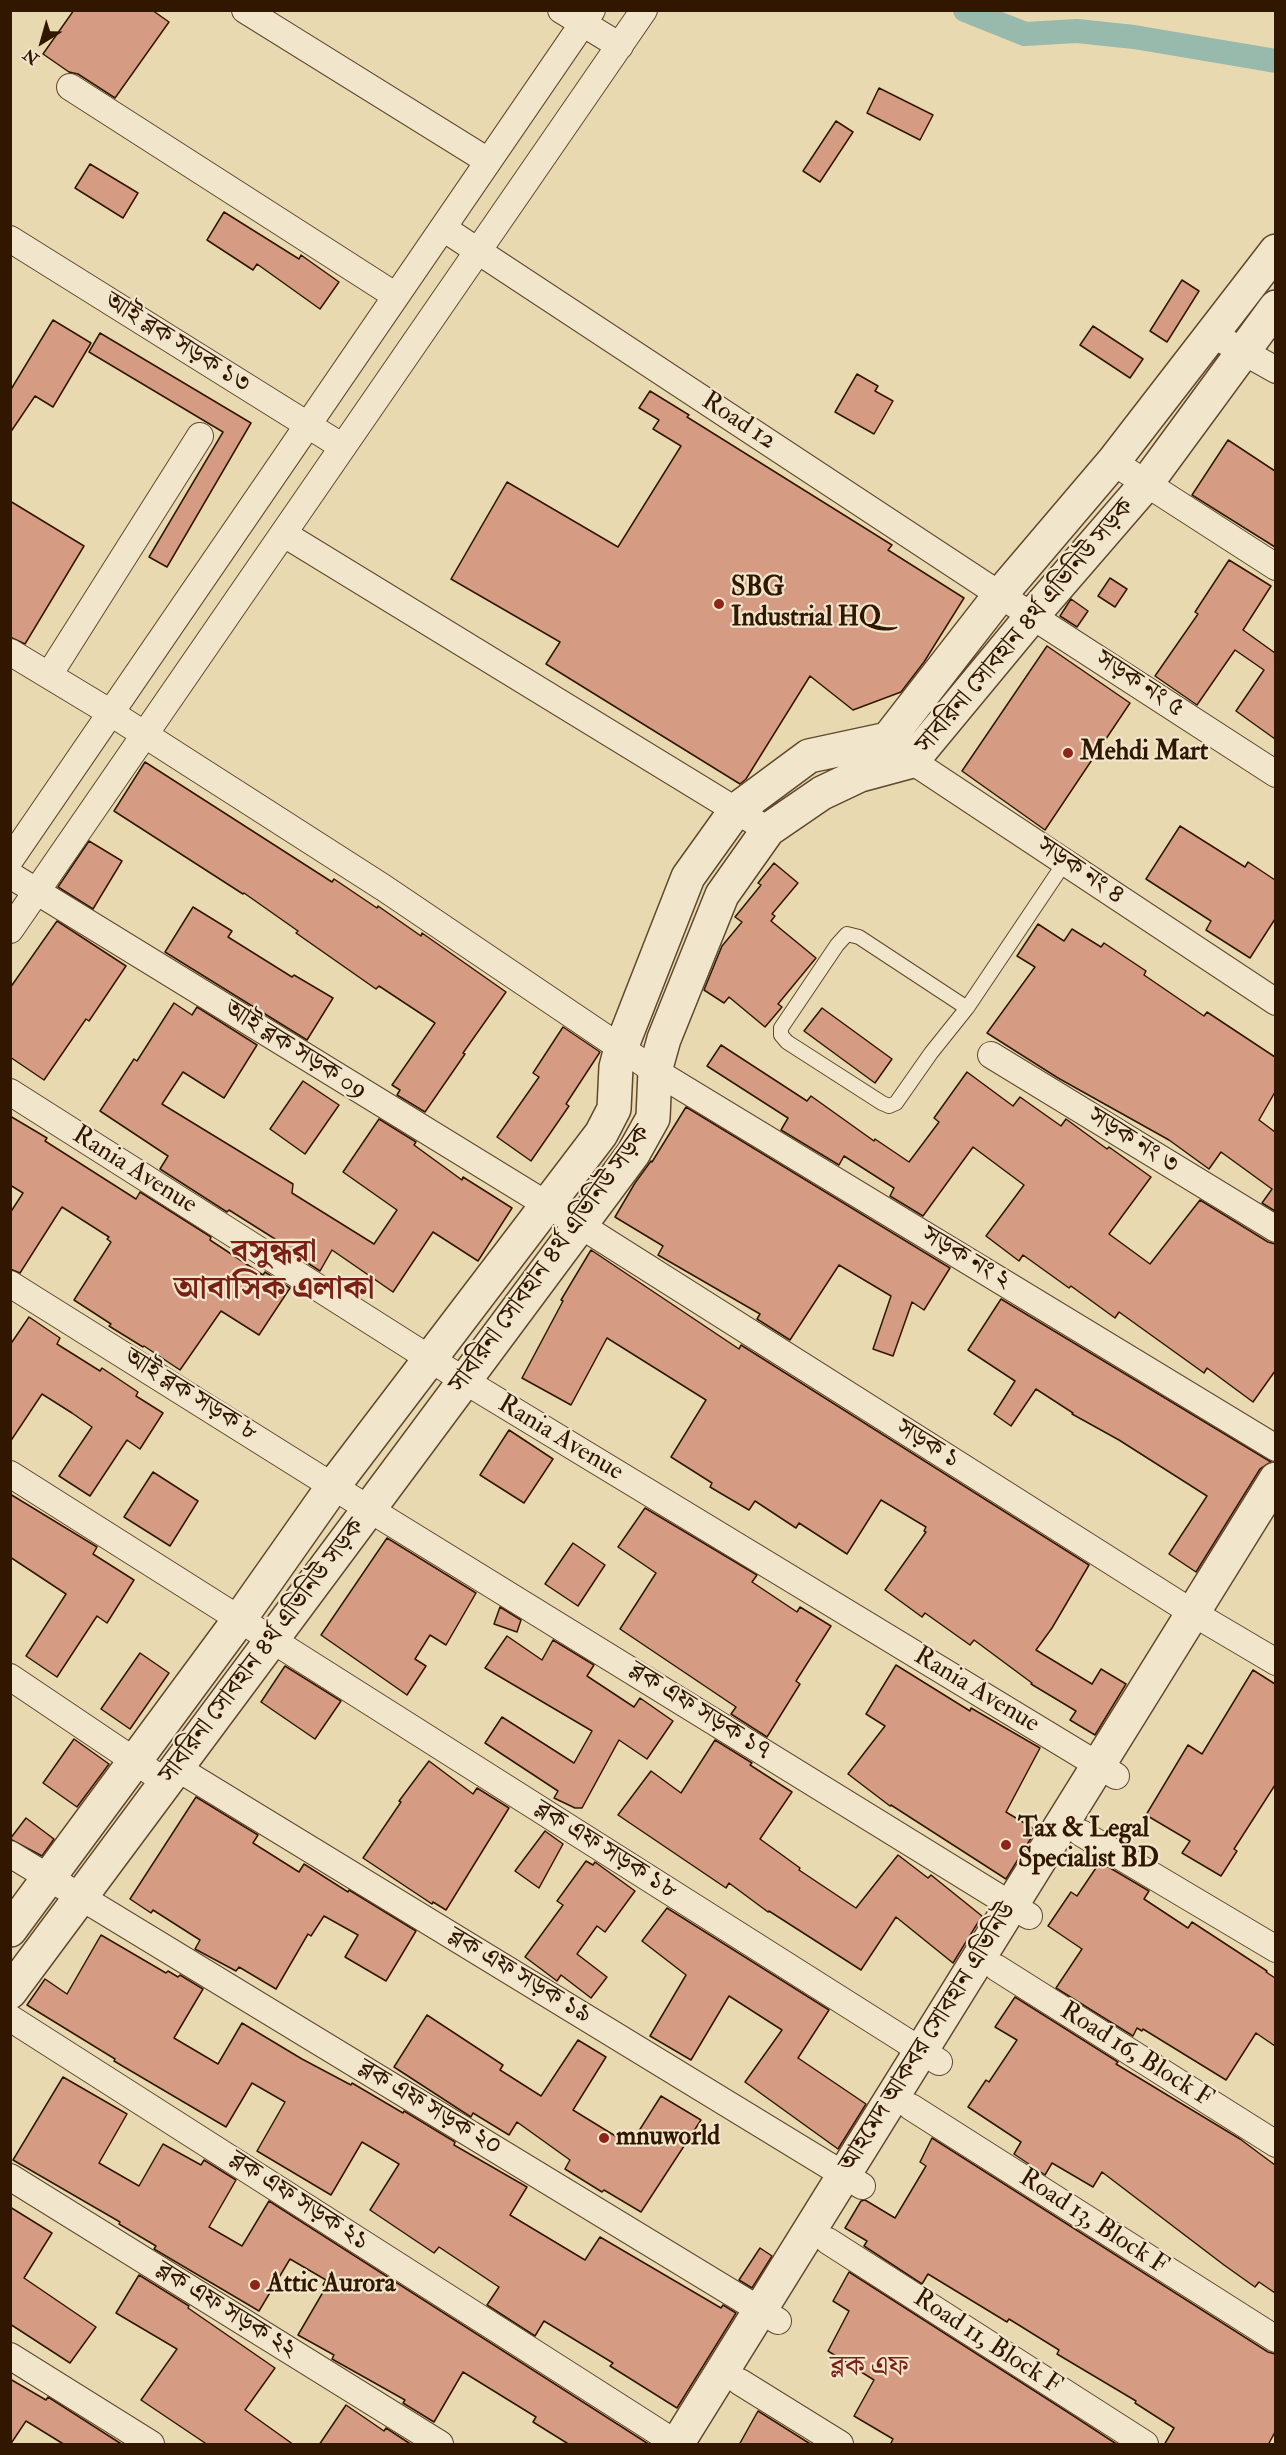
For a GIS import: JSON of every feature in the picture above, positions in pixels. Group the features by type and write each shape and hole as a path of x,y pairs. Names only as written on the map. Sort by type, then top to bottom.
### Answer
{"street":[{"path":"245,10 488,161"},
{"path":"561,10 587,17 620,46"},
{"path":"10,930 644,10"},
{"path":"10,860 587,17"},
{"path":"70,87 396,296"},
{"name":"Road 12","path":"443,228 1032,616"},
{"name":"আই ব্লক সড়ক ১৩","path":"10,239 344,447"},
{"name":"সাবরিনা সোবহান ৪র্থ এভিনিউ সড়ক","path":"10,1930 239,1620 334,1485 601,1134 614,1109 616,1067 621,1048 688,877 736,810 809,756 888,739 1000,595 1113,462 1275,251"},
{"name":"সাবরিনা সোবহান ৪র্থ এভিনিউ সড়ক","path":"10,1992 633,1154 653,1118 655,1071 664,1039 722,894 768,830 822,793 860,775 912,762 1032,616 1146,484 1275,307"},
{"path":"1212,334 1275,370"},
{"path":"49,675 200,436"},
{"path":"1113,462 1275,567"},
{"path":"284,534 768,830"},
{"name":"সড়ক নং ৫","path":"1032,616 1275,774"},
{"name":"সড়ক নং ২","path":"10,652 111,713 384,888 655,1071 1275,1448"},
{"name":"সড়ক নং ৪","path":"888,739 912,762 1275,1002"},
{"name":"আই ব্লক সড়ক 09","path":"10,875 580,1225"},
{"name":"সড়ক নং ৩","path":"991,1055 1275,1230"},
{"name":"Rania Avenue","path":"10,1092 465,1381 1107,1771"},
{"name":"সড়ক ১","path":"580,1225 1275,1662"},
{"name":"আই ব্লক সড়ক ৮","path":"10,1284 369,1509"},
{"name":"ব্লক এফ সড়ক ১৮","path":"10,1474 930,2056"},
{"name":"আহমেদ আকবর সোবহান এভিনিউ","path":"702,2445 740,2382 769,2316 1202,1618 1275,1479"},
{"name":"ব্লক এফ সড়ক ১৭","path":"369,1509 1020,1911"},
{"name":"আহমেদ আকবর সোবহান এভিনিউ","path":"1202,1618 1275,1519"},
{"name":"ব্লক এফ সড়ক ১৯","path":"10,1677 135,1761 171,1775 853,2181"},
{"name":"আহমেদ আকবর সোবহান এভিনিউ","path":"677,2444 769,2316 828,2241 853,2181 911,2107 930,2056 997,1968 1020,1911 1081,1833 1107,1771"},
{"path":"1081,1833 1275,1949"},
{"name":"ব্লক এফ সড়ক ২০","path":"10,1854 769,2316"},
{"name":"Road 16, Block F","path":"997,1968 1275,2144"},
{"name":"ব্লক এফ সড়ক ২১","path":"10,2018 677,2444"},
{"name":"Road 13, Block F","path":"911,2107 1275,2339"},
{"name":"ব্লক এফ সড়ক ২২","path":"10,2177 440,2445"},
{"name":"Road 11, Block F","path":"828,2241 1145,2445"},
{"path":"10,2356 151,2445"},
{"path":"740,2382 840,2445"}],"lane":[{"path":"967,1008 859,937 847,934 837,945 781,1028 782,1035 787,1042 889,1106 896,1103 931,1053 967,1008 1065,862"}],"building":[{"path":"74,10 152,10 169,22 115,98 78,74 69,72 43,54"},
{"path":"879,88 933,115 920,140 867,113"},
{"path":"836,121 853,132 820,182 803,171"},
{"path":"90,164 138,193 123,218 75,188"},
{"path":"224,212 299,259 301,255 339,282 320,309 257,264 253,270 207,240"},
{"path":"1182,280 1199,291 1167,342 1150,331"},
{"path":"53,320 91,343 53,407 35,396 10,433 10,391"},
{"path":"1093,326 1143,359 1130,378 1080,345"},
{"path":"100,333 251,423 167,567 149,557 223,432 89,352"},
{"path":"857,374 878,386 875,391 893,401 874,434 835,412"},
{"name":"SBG Industrial HQ","path":"650,391 689,415 687,417 892,545 888,550 964,598 924,662 901,692 853,710 810,676 746,779 740,784 546,664 560,642 451,579 507,482 618,547 681,446 653,429 659,420 639,408"},
{"path":"1228,440 1275,471 1275,547 1192,495"},
{"path":"10,501 84,546 25,644 10,637"},
{"path":"1229,560 1271,586 1243,630 1275,653 1275,739 1236,711 1264,670 1235,650 1197,705 1155,676 1198,614 1195,612"},
{"path":"1110,578 1127,589 1115,607 1098,596"},
{"path":"1071,599 1088,611 1077,627 1060,616"},
{"path":"1047,646 1130,703 1045,830 962,771"},
{"path":"145,762 332,882 334,879 421,936 422,933 506,992 425,1112 397,1095 400,1090 392,1085 435,1023 379,986 376,989 244,893 114,811"},
{"path":"1180,826 1245,867 1248,862 1275,880 1275,919 1250,958 1206,930 1211,921 1146,879"},
{"path":"89,841 122,861 93,909 58,887"},
{"path":"774,863 798,883 772,914 775,916 771,921 816,958 778,1004 782,1007 765,1027 729,997 724,1003 704,990 722,946 742,922 735,917 761,885 758,883"},
{"path":"193,907 232,931 228,937 292,977 294,975 333,998 307,1040 165,952"},
{"path":"57,921 126,966 89,1021 86,1019 44,1080 10,1057 10,988"},
{"path":"1038,924 1064,941 1072,929 1101,947 1104,943 1146,971 1144,975 1204,1016 1207,1012 1275,1057 1275,1092 1259,1120 1275,1132 1275,1211 1262,1203 1272,1189 1221,1152 1209,1169 1169,1140 1058,1078 987,1033 1035,967 1017,956"},
{"path":"174,1003 192,1015 197,1007 257,1045 224,1098 183,1072 162,1104 293,1184 292,1193 374,1244 397,1210 343,1172 379,1119 416,1142 414,1145 462,1180 463,1177 512,1208 478,1261 433,1232 393,1292 332,1250 320,1271 281,1246 283,1244 229,1210 227,1212 160,1169 168,1156 100,1111 134,1059 137,1061"},
{"path":"822,1008 892,1059 875,1083 804,1031"},
{"path":"563,1027 600,1052 566,1104 569,1106 531,1161 497,1137 539,1077 533,1073"},
{"path":"721,1045 807,1101 811,1096 874,1141 875,1139 909,1162 939,1122 934,1118 967,1072 1013,1106 1020,1097 1061,1126 1066,1119 1151,1177 1109,1234 1150,1264 1200,1200 1268,1242 1275,1244 1275,1371 1253,1402 1207,1368 1204,1373 1119,1312 1115,1318 1023,1255 1019,1261 986,1236 1024,1185 973,1147 923,1216 890,1196 894,1188 844,1156 839,1165 781,1130 788,1118 707,1066"},
{"path":"303,1081 339,1105 305,1154 270,1129"},
{"path":"686,1107 950,1268 924,1310 912,1302 893,1356 873,1349 891,1296 839,1265 790,1340 757,1319 760,1314 658,1255 663,1246 615,1217"},
{"path":"10,1116 47,1138 45,1141 136,1199 140,1192 211,1237 210,1240 263,1275 265,1272 290,1288 259,1335 221,1311 180,1370 109,1326 111,1324 74,1300 111,1242 107,1239 109,1237 62,1207 20,1273 10,1269 10,1213 23,1193 10,1185"},
{"path":"591,1250 739,1349 741,1345 1089,1565 1052,1628 1036,1650 1092,1684 1101,1669 1126,1684 1095,1735 1070,1720 1076,1711 1031,1684 974,1640 970,1645 925,1613 922,1617 885,1590 926,1532 924,1531 926,1527 881,1500 847,1554 799,1523 796,1528 755,1501 749,1510 710,1487 712,1483 671,1457 706,1400 607,1338 571,1405 522,1378 563,1301 561,1300"},
{"path":"1001,1299 1271,1462 1260,1469 1196,1572 1169,1554 1207,1496 1119,1440 1072,1414 1036,1389 1011,1426 994,1414 1015,1381 968,1350"},
{"path":"29,1317 60,1338 57,1344 100,1371 102,1368 138,1392 136,1396 163,1413 140,1449 127,1440 90,1496 59,1476 92,1427 72,1413 42,1394 10,1442 10,1345"},
{"path":"509,1430 553,1459 524,1503 480,1475"},
{"path":"153,1472 198,1501 170,1546 124,1517"},
{"path":"10,1494 97,1547 93,1554 134,1580 107,1623 97,1616 57,1677 26,1656 66,1594 10,1557"},
{"path":"645,1508 757,1575 752,1582 797,1612 800,1607 831,1626 796,1681 800,1684 767,1737 731,1714 736,1707 620,1629 656,1573 618,1547"},
{"path":"387,1538 476,1593 446,1645 430,1635 415,1659 426,1666 407,1695 321,1635"},
{"path":"573,1543 605,1565 578,1606 545,1584"},
{"path":"500,1607 521,1620 517,1632 494,1624"},
{"path":"507,1636 542,1660 553,1640 594,1665 587,1676 634,1707 640,1698 673,1721 647,1759 619,1740 582,1808 575,1808 554,1798 558,1791 485,1743 502,1717 574,1763 592,1731 485,1668"},
{"path":"140,1653 169,1673 130,1729 101,1709"},
{"path":"896,1665 970,1711 971,1708 1040,1748 1006,1812 1036,1830 1006,1879 890,1806 848,1774 885,1726 866,1714"},
{"path":"285,1666 341,1701 315,1739 261,1702"},
{"path":"1253,1670 1275,1684 1275,1785 1234,1849 1237,1851 1221,1876 1182,1853 1190,1841 1146,1815 1188,1745 1202,1754"},
{"path":"74,1739 109,1764 77,1807 43,1783"},
{"path":"715,1740 792,1792 760,1839 800,1868 799,1870 856,1908 898,1855 928,1878 931,1875 982,1916 953,1963 896,1917 861,1970 768,1912 729,1883 726,1888 618,1815 651,1771 681,1793"},
{"path":"429,1761 473,1794 477,1788 509,1808 446,1910 433,1902 432,1904 363,1858 401,1802 399,1801"},
{"path":"196,1797 258,1835 253,1843 299,1872 304,1864 416,1931 386,1981 345,1957 358,1935 324,1916 311,1936 308,1934 276,1989 239,1967 236,1971 195,1949 200,1940 153,1910 151,1913 130,1899"},
{"path":"26,1818 54,1839 42,1856 10,1839"},
{"path":"545,1831 563,1844 539,1888 515,1871"},
{"path":"586,1861 593,1865 595,1862 635,1891 605,1932 597,1926 577,1954 607,1977 591,1998 561,1975 557,1981 525,1957 563,1905 557,1901"},
{"path":"1100,1862 1149,1891 1144,1899 1188,1928 1192,1922 1275,1978 1275,2046 1256,2033 1226,2080 1143,2029 1142,2031 1137,2028 1133,2036 1056,1988 1082,1949 1048,1926 1071,1892 1077,1896"},
{"path":"667,1908 829,2010 798,2058 866,2104 838,2149 745,2082 782,2030 729,1996 691,2060 650,2036 686,1975 642,1941"},
{"path":"101,1935 166,1973 168,1971 178,1977 180,1975 203,1989 174,2038 218,2064 242,2023 302,2059 351,2085 352,2083 403,2113 404,2111 455,2142 454,2145 527,2187 510,2215 585,2260 600,2237 721,2308 723,2305 736,2313 677,2408 610,2366 613,2363 544,2321 535,2336 487,2305 499,2287 439,2247 434,2253 370,2210 399,2164 362,2142 331,2195 257,2151 285,2102 252,2083 226,2127 114,2061 115,2059 27,2005 45,1979 67,1994"},
{"path":"1015,1997 1118,2062 1116,2064 1240,2139 1275,2165 1275,2293 1259,2282 1255,2287 1102,2172 1093,2187 1052,2163 1045,2175 1014,2154 1021,2142 968,2107 986,2080 989,2082 1017,2040 995,2027"},
{"path":"427,2015 503,2065 500,2070 541,2096 578,2040 606,2057 573,2110 630,2145 661,2096 701,2120 641,2212 565,2169 570,2160 517,2122 509,2135 473,2113 471,2117 394,2067"},
{"path":"63,2077 127,2114 99,2163 139,2186 163,2144 201,2165 204,2160 236,2180 209,2227 242,2246 269,2201 650,2445 570,2445 533,2422 536,2417 463,2372 434,2422 403,2403 405,2400 332,2359 334,2355 298,2335 326,2287 323,2285 326,2280 290,2259 259,2311 154,2249 156,2246 119,2224 120,2222 13,2160"},
{"path":"932,2138 1268,2352 1275,2354 1275,2432 1268,2445 1164,2445 1174,2428 1135,2403 1136,2401 1057,2354 1059,2350 1009,2319 1007,2322 928,2274 922,2284 864,2246 867,2241 845,2228 861,2201 865,2200 895,2218 926,2166 920,2162"},
{"path":"10,2207 52,2233 24,2278 96,2327 70,2363 10,2324"},
{"path":"760,2248 772,2256 752,2288 739,2280"},
{"path":"849,2272 1118,2445 890,2445 893,2439 854,2416 874,2380 828,2351 849,2311 833,2301"},
{"path":"139,2275 189,2306 188,2308 275,2368 245,2410 294,2445 208,2445 141,2400 177,2349 116,2313"},
{"path":"10,2379 46,2400 48,2397 123,2445 65,2445 26,2421 10,2445"},
{"path":"346,2405 384,2431 386,2428 412,2445 319,2445"},
{"path":"758,2411 812,2445 739,2445"}],"waterway":[{"path":"965,10 1025,34 1077,31 1134,37 1276,61"}],"place":[{"name":"SBG Industrial HQ","path":"719,604"},
{"name":"Mehdi Mart","path":"1068,753"},
{"name":"Tax & Legal Specialist BD","path":"1006,1845"},
{"name":"mnuworld","path":"604,2138"},
{"name":"Attic Aurora","path":"255,2285"}],"district":[{"name":"বসুন্ধরা আবাসিক এলাকা","path":"274,1272"},
{"name":"ব্লক এফ","path":"869,2369"}]}
